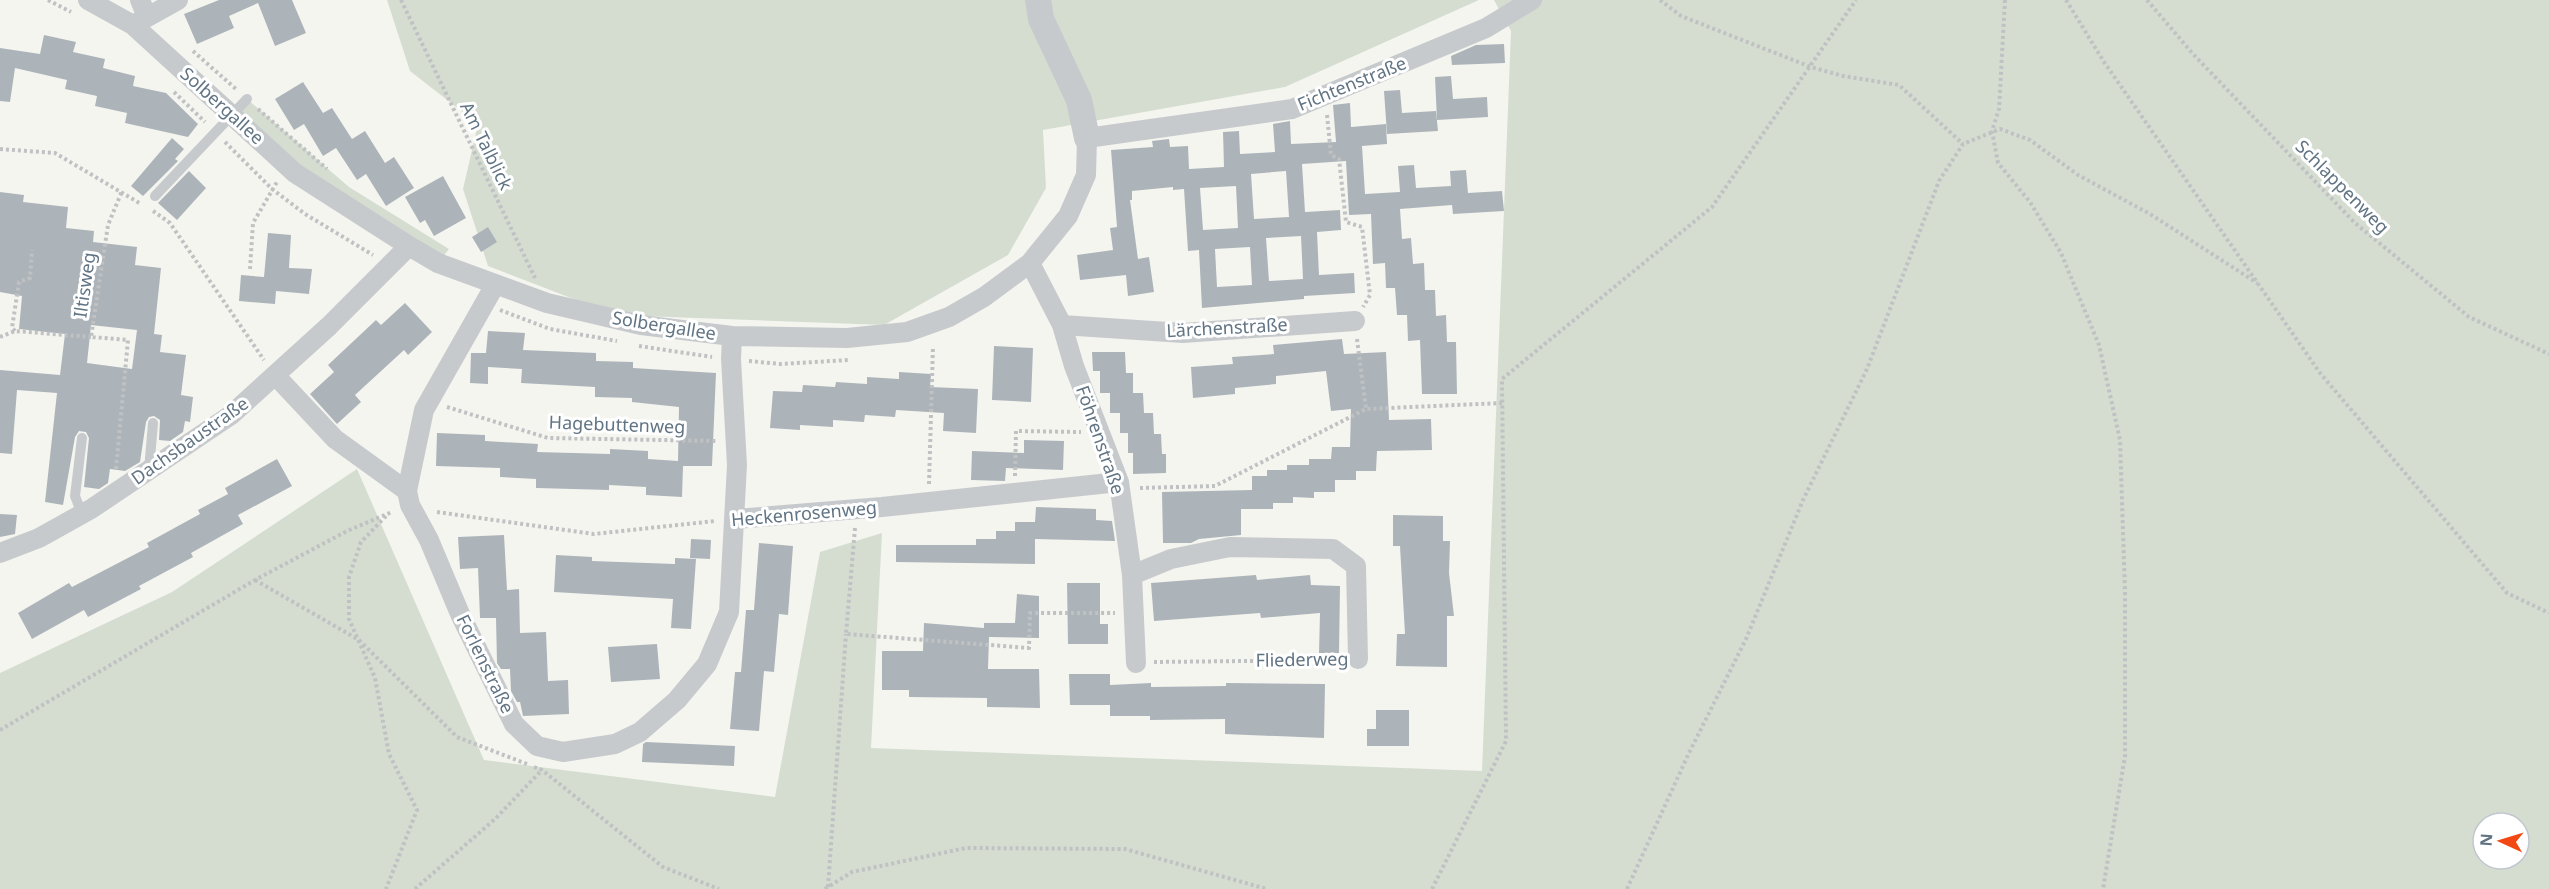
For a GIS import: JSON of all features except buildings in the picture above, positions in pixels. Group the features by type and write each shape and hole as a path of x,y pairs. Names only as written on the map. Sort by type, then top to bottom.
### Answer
{"street":[{"name":"Solbergallee","path":"88,0 140,14 231,115 287,166 438,263 547,303 641,325 732,336 847,338 907,332 949,317 984,297 1030,263 1068,216 1086,176 1087,138 1079,100 1041,19 1038,0"},
{"path":"140,14 177,0"},
{"name":"Fichtenstraße","path":"1087,138 1292,109 1486,28 1532,0"},
{"name":"Dachsbaustraße","path":"0,553 39,538 82,514 231,416 409,246"},
{"name":"Föhrenstraße","path":"1030,263 1062,325 1074,366 1119,482 1132,575 1136,663"},
{"path":"275,375 335,439 409,498 424,410 495,285"},
{"name":"Lärchenstraße","path":"1062,325 1183,333 1355,321"},
{"name":"Forlenstraße","path":"409,498 514,724 537,746 563,752 593,750 615,744 640,732 677,700 707,664 729,612 736,519 737,442 731,360 732,336"},
{"name":"Heckenrosenweg","path":"736,519 1119,482"},
{"name":"Fliederweg","path":"1132,575 1171,559 1230,547 1333,549 1356,566 1358,659"}],"lane":[{"path":"155,196 247,99"},
{"path":"149,470 153,423"},
{"path":"82,438 75,496 82,514"}],"path":[{"name":"Am Talblick","path":"401,0 547,303"},
{"path":"1660,0 1681,16 1811,67 1843,76 1899,85 1963,144"},
{"path":"1432,889 1506,741 1502,379 1712,207 1856,0"},
{"path":"2004,0 1999,109 1992,131 1998,163 2030,202 2061,253 2095,335 2120,440 2125,593 2125,756 2103,889"},
{"path":"2066,0 2104,62 2320,373 2507,593 2549,613"},
{"name":"Schlappenweg","path":"2147,0 2193,54 2355,223 2469,317 2549,354"},
{"path":"184,43 332,172"},
{"path":"1325,95 1331,155 1339,159 1346,222 1362,227 1370,296 1355,321 1366,410"},
{"path":"1627,889 1688,755 1746,639 1803,500 1867,369 1939,181 1963,144 2000,129 2030,140 2078,174 2150,214 2257,283"},
{"path":"0,149 55,153 122,191 170,223 275,375"},
{"path":"250,269 253,223 287,166"},
{"name":"Iltisweg","path":"114,494 128,340 91,337 108,225 122,191"},
{"path":"15,332 12,328 20,282 30,278 33,250"},
{"path":"0,337 15,332 91,337"},
{"path":"929,502 933,345"},
{"name":"Hagebuttenweg","path":"430,401 548,438 737,442"},
{"path":"1119,482 1139,488 1215,486 1366,410 1502,403"},
{"path":"1015,493 1016,431 1100,433"},
{"path":"386,889 417,810 389,754 375,678 349,619 349,577 361,542 388,514 409,498"},
{"path":"827,888 857,509"},
{"name":"Heckenrosenweg","path":"434,512 594,534 736,519"},
{"path":"0,730 255,580 347,531 388,514"},
{"path":"255,580 359,640 457,737 542,770 663,867 719,889"},
{"path":"846,634 1029,648 1029,614 1133,613"},
{"name":"Fliederweg","path":"1136,663 1358,659"},
{"path":"415,889 495,819 542,770"},
{"path":"827,888 852,872 966,848 1125,849 1267,889"}],"shaded area":[{"path":"387,0 1479,0 1285,87 1043,130 1046,188 1008,255 884,325 615,315 488,266 463,189 478,124 410,71"},
{"path":"1494,0 2549,0 2549,889 0,889 0,673 172,592 357,469 484,760 775,797 820,552 882,533 871,748 1482,771 1511,31"},
{"path":"247,99 349,187 449,249 438,263 409,246 231,115"}]}
